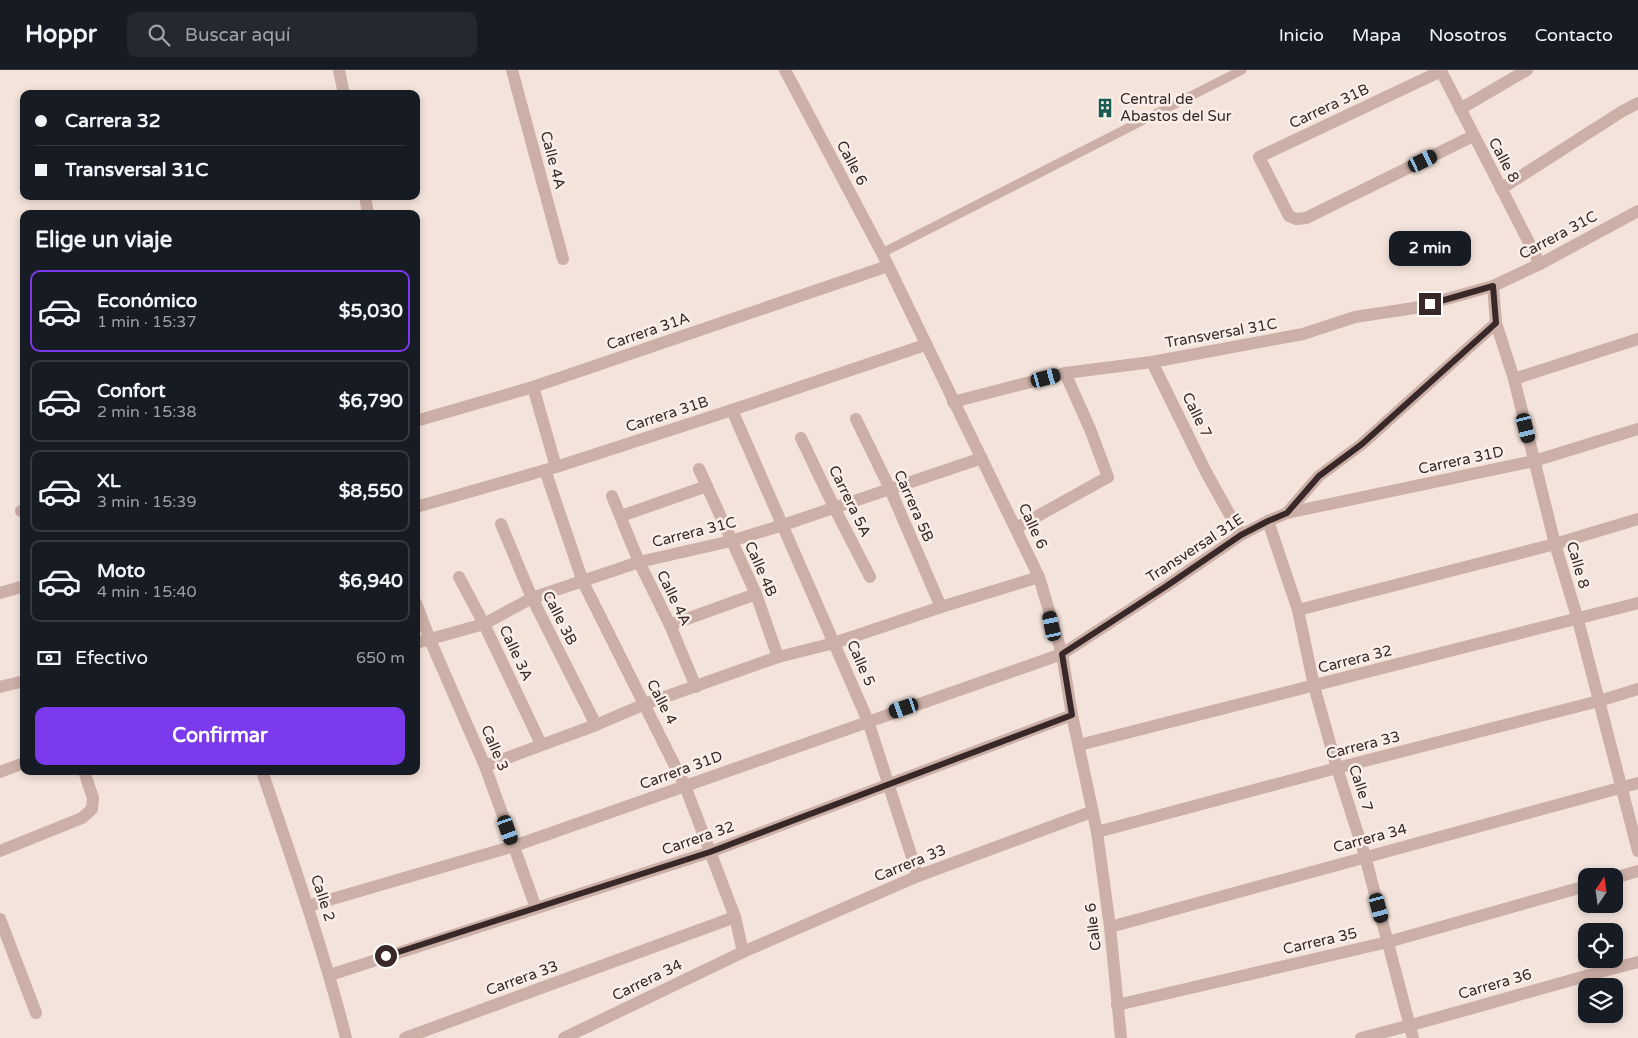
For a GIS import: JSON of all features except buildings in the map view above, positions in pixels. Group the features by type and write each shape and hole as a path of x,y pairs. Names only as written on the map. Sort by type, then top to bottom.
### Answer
{"street":[{"path":"340,70 343,90"},
{"name":"Calle 4A","path":"512,70 563,259"},
{"name":"Calle 6","path":"785,70 882,254 1039,577 1062,654 1072,715 1096,832 1110,927 1121,1038"},
{"path":"1460,109 1527,70"},
{"name":"Calle 8","path":"1441,71 1540,264"},
{"name":"Carrera 31B","path":"1441,71 1259,157 1289,216 1296,219 1306,218 1473,136"},
{"path":"1501,189 1638,103"},
{"name":"Carrera 31C","path":"1493,286 1540,264 1638,211"},
{"name":"Carrera 31A","path":"420,420 534,387 888,266"},
{"name":"Calle 8","path":"1493,286 1496,323 1514,379 1555,544 1578,620 1638,851"},
{"name":"Transversal 31C","path":"953,402 1065,373 1152,362 1303,334 1355,317 1414,308 1493,286"},
{"name":"Transversal 31E","path":"1062,654 1241,535 1287,513 1319,476 1362,444 1496,323"},
{"path":"1514,379 1638,339"},
{"name":"Carrera 31B","path":"420,506 550,468 732,410 925,344"},
{"name":"Calle 7","path":"1152,362 1206,472 1241,535"},
{"path":"1016,528 1108,477 1065,373"},
{"name":"Calle 4","path":"534,387 550,468 583,582 686,786 735,917 743,952"},
{"name":"Calle 5","path":"732,410 868,720 918,876"},
{"name":"Carrera 5B","path":"856,419 890,489 941,607"},
{"name":"Carrera 31D","path":"1287,513 1534,461 1638,429"},
{"name":"Carrera 5A","path":"801,438 834,508 870,577"},
{"name":"Carrera 31C","path":"420,642 484,624 532,598 639,562 731,540 783,525 982,458"},
{"name":"Calle 4B","path":"699,469 756,594 778,656"},
{"path":"621,516 707,486"},
{"name":"Calle 4A","path":"612,496 639,562 670,625 696,687"},
{"path":"1298,610 1555,544 1638,519"},
{"name":"Calle 7","path":"1268,521 1298,610 1314,686 1337,768 1366,856 1411,1032"},
{"name":"Calle 3B","path":"501,524 532,598 596,724"},
{"name":"Calle 3A","path":"459,577 484,624 541,744"},
{"path":"485,766 645,704 778,656 834,643 1039,577"},
{"path":"0,593 20,587"},
{"path":"670,625 756,594"},
{"name":"Carrera 32","path":"1079,745 1578,620 1638,603"},
{"name":"Calle 3","path":"420,614 485,766 536,908"},
{"name":"Carrera 31D","path":"308,906 514,846 868,720 1062,654"},
{"path":"0,687 20,682"},
{"name":"Carrera 33","path":"1096,832 1599,701 1638,689"},
{"name":"Carrera 32","path":"330,975 710,852 1072,715"},
{"path":"0,772 20,764"},
{"path":"0,851 82,818 92,809 93,798 85,775"},
{"name":"Calle 2","path":"263,775 330,975 346,1038"},
{"name":"Carrera 34","path":"1110,927 1366,856 1638,784"},
{"name":"Carrera 33","path":"743,952 918,876 1091,812"},
{"path":"1623,875 1638,871"},
{"name":"Carrera 35","path":"1117,1005 1388,942 1578,888"},
{"name":"Carrera 33","path":"405,1038 735,917"},
{"path":"0,919 36,1013"},
{"name":"Carrera 34","path":"564,1038 743,952"},
{"name":"Carrera 36","path":"1361,1038 1411,1032 1573,978 1638,962"}],"lane":[{"path":"882,254 1242,70"}],"place":[{"name":"Central de Abastos del Sur","path":"1105,108"}],"route":[{"path":"386,956 710,852 1072,715 1062,654 1241,535 1287,513 1319,476 1362,444 1496,323 1493,286 1430,304"}]}
